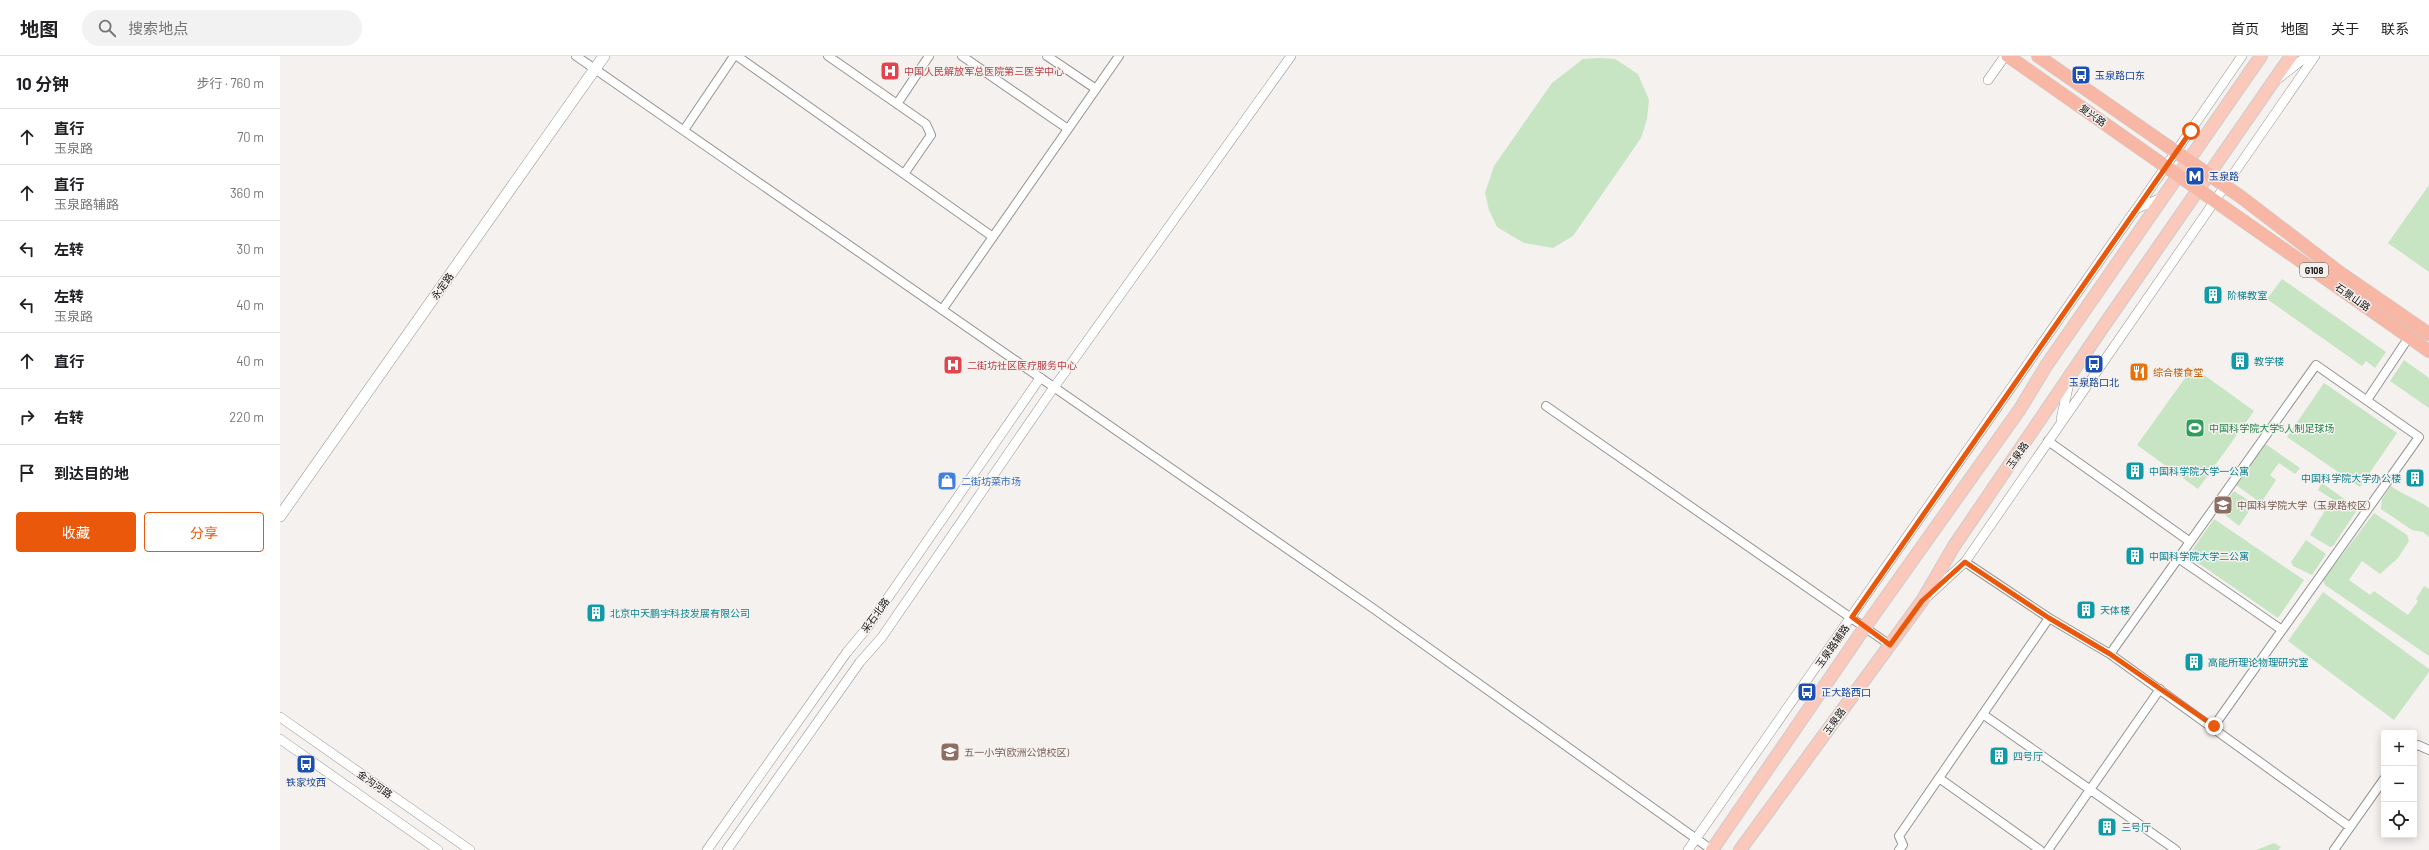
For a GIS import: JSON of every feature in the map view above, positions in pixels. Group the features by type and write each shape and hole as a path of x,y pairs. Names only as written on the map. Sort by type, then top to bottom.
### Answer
{"highway":[{"name":"复兴路","path":"2006,56 2178,175"},
{"name":"复兴路","path":"2038,56 2188,160"},
{"name":"G108","path":"2188,160 2208,174"},
{"name":"石景山路","path":"2208,174 2339,272 2429,334"},
{"name":"G108","path":"2178,175 2199,188"},
{"name":"石景山路","path":"2199,188 2429,351"}],"main road":[{"name":"永定路","path":"280,516 604,56"},
{"path":"1712,850 1865,627 2020,408 2046,366 2261,56"},
{"name":"玉泉路","path":"1740,850 1922,601 1954,546 2208,174 2291,56"}],"street":[{"path":"576,56 1374,610 1712,850"},
{"path":"684,130 735,56 993,237"},
{"path":"828,56 926,124 931,135 904,174"},
{"path":"897,104 929,56"},
{"path":"962,56 1068,129"},
{"path":"1047,56 1096,89"},
{"path":"942,310 1119,56"},
{"name":"采石北路","path":"727,850 860,662 882,637 1054,388 1291,56"},
{"path":"1988,80 2006,56"},
{"path":"2136,209 2242,56"},
{"path":"2272,84 2307,56"},
{"path":"1922,601 1965,562 2315,56"},
{"path":"2136,209 2163,197"},
{"name":"玉泉路辅路","path":"1688,850 2136,209"},
{"path":"2367,400 2409,337"},
{"path":"2110,654 2316,365 2367,400 2419,437 2214,726"},
{"name":"采石北路","path":"707,850 847,652 867,628 1040,378"},
{"path":"2060,425 2070,378"},
{"path":"1546,406 1852,617 1890,645"},
{"path":"2048,441 2189,542"},
{"path":"2178,558 2282,630"},
{"path":"1965,562 2049,618 2110,654 2214,726 2350,827"},
{"path":"1899,850 1903,845 1899,836 1984,715 2049,618"},
{"path":"2048,850 2160,689"},
{"path":"1984,715 2176,850"},
{"name":"金沟河路","path":"280,717 470,850"},
{"name":"金沟河路","path":"280,739 438,850"},
{"path":"2417,745 2429,750"},
{"path":"1939,778 2040,850"},
{"path":"2334,850 2381,783"}],"green space":[{"path":"1583,59 1615,59 1638,74 1649,100 1647,119 1641,138 1573,236 1553,248 1524,243 1497,227 1489,210 1485,193 1494,166 1552,83"},
{"path":"2429,185 2429,272 2388,243"},
{"path":"2282,279 2386,352 2375,368 2366,361 2362,366 2267,299"},
{"path":"2404,360 2429,378 2429,408 2390,381"},
{"name":"中国科学院大学5人制足球场","path":"2193,367 2254,411 2198,489 2137,445"},
{"path":"2324,383 2397,433 2360,487 2287,437"},
{"path":"2264,445 2267,445 2300,468 2295,474 2279,463 2270,475 2276,480 2261,503 2236,485"},
{"path":"2322,483 2354,506 2357,510 2333,546 2330,547 2310,535 2332,499 2318,490"},
{"path":"2391,486 2429,508 2429,537 2423,532 2412,530 2381,509 2382,499"},
{"path":"2234,491 2254,504 2239,526 2219,510"},
{"path":"2374,513 2407,535 2409,541 2398,558 2380,574 2362,561 2349,580 2370,595 2374,591 2408,615 2418,601 2416,599 2424,586 2429,589 2429,656 2325,585 2323,580"},
{"path":"2214,519 2304,580 2278,618 2188,556"},
{"path":"2306,540 2326,554 2312,575 2293,566 2291,562"},
{"path":"2323,592 2429,669 2429,672 2394,720 2288,641"},
{"path":"2274,843 2281,847 2278,850 2256,850"}],"place":[{"name":"中国人民解放军总医院第三医学中心","path":"890,71"},
{"name":"玉泉路口东","path":"2081,75"},
{"name":"玉泉路","path":"2195,176"},
{"name":"阶梯教室","path":"2213,295"},
{"name":"教学楼","path":"2240,361"},
{"name":"玉泉路口北","path":"2094,364"},
{"name":"二街坊社区医疗服务中心","path":"953,365"},
{"name":"综合楼食堂","path":"2139,372"},
{"name":"中国科学院大学5人制足球场","path":"2195,428"},
{"name":"中国科学院大学一公寓","path":"2135,471"},
{"name":"中国科学院大学办公楼","path":"2415,478"},
{"name":"二街坊菜市场","path":"947,481"},
{"name":"中国科学院大学（玉泉路校区）","path":"2223,505"},
{"name":"中国科学院大学二公寓","path":"2135,556"},
{"name":"天体楼","path":"2086,610"},
{"name":"北京中天鹏宇科技发展有限公司","path":"596,613"},
{"name":"高能所理论物理研究室","path":"2194,662"},
{"name":"正大路西口","path":"1807,692"},
{"name":"五一小学(欧洲公馆校区)","path":"950,752"},
{"name":"四号厅","path":"1999,756"},
{"name":"铁家坟西","path":"306,764"},
{"name":"三号厅","path":"2107,827"}],"route":[{"path":"2191,131 1852,617 1890,645 1922,601 1965,562 2049,618 2110,654 2214,726"}]}
